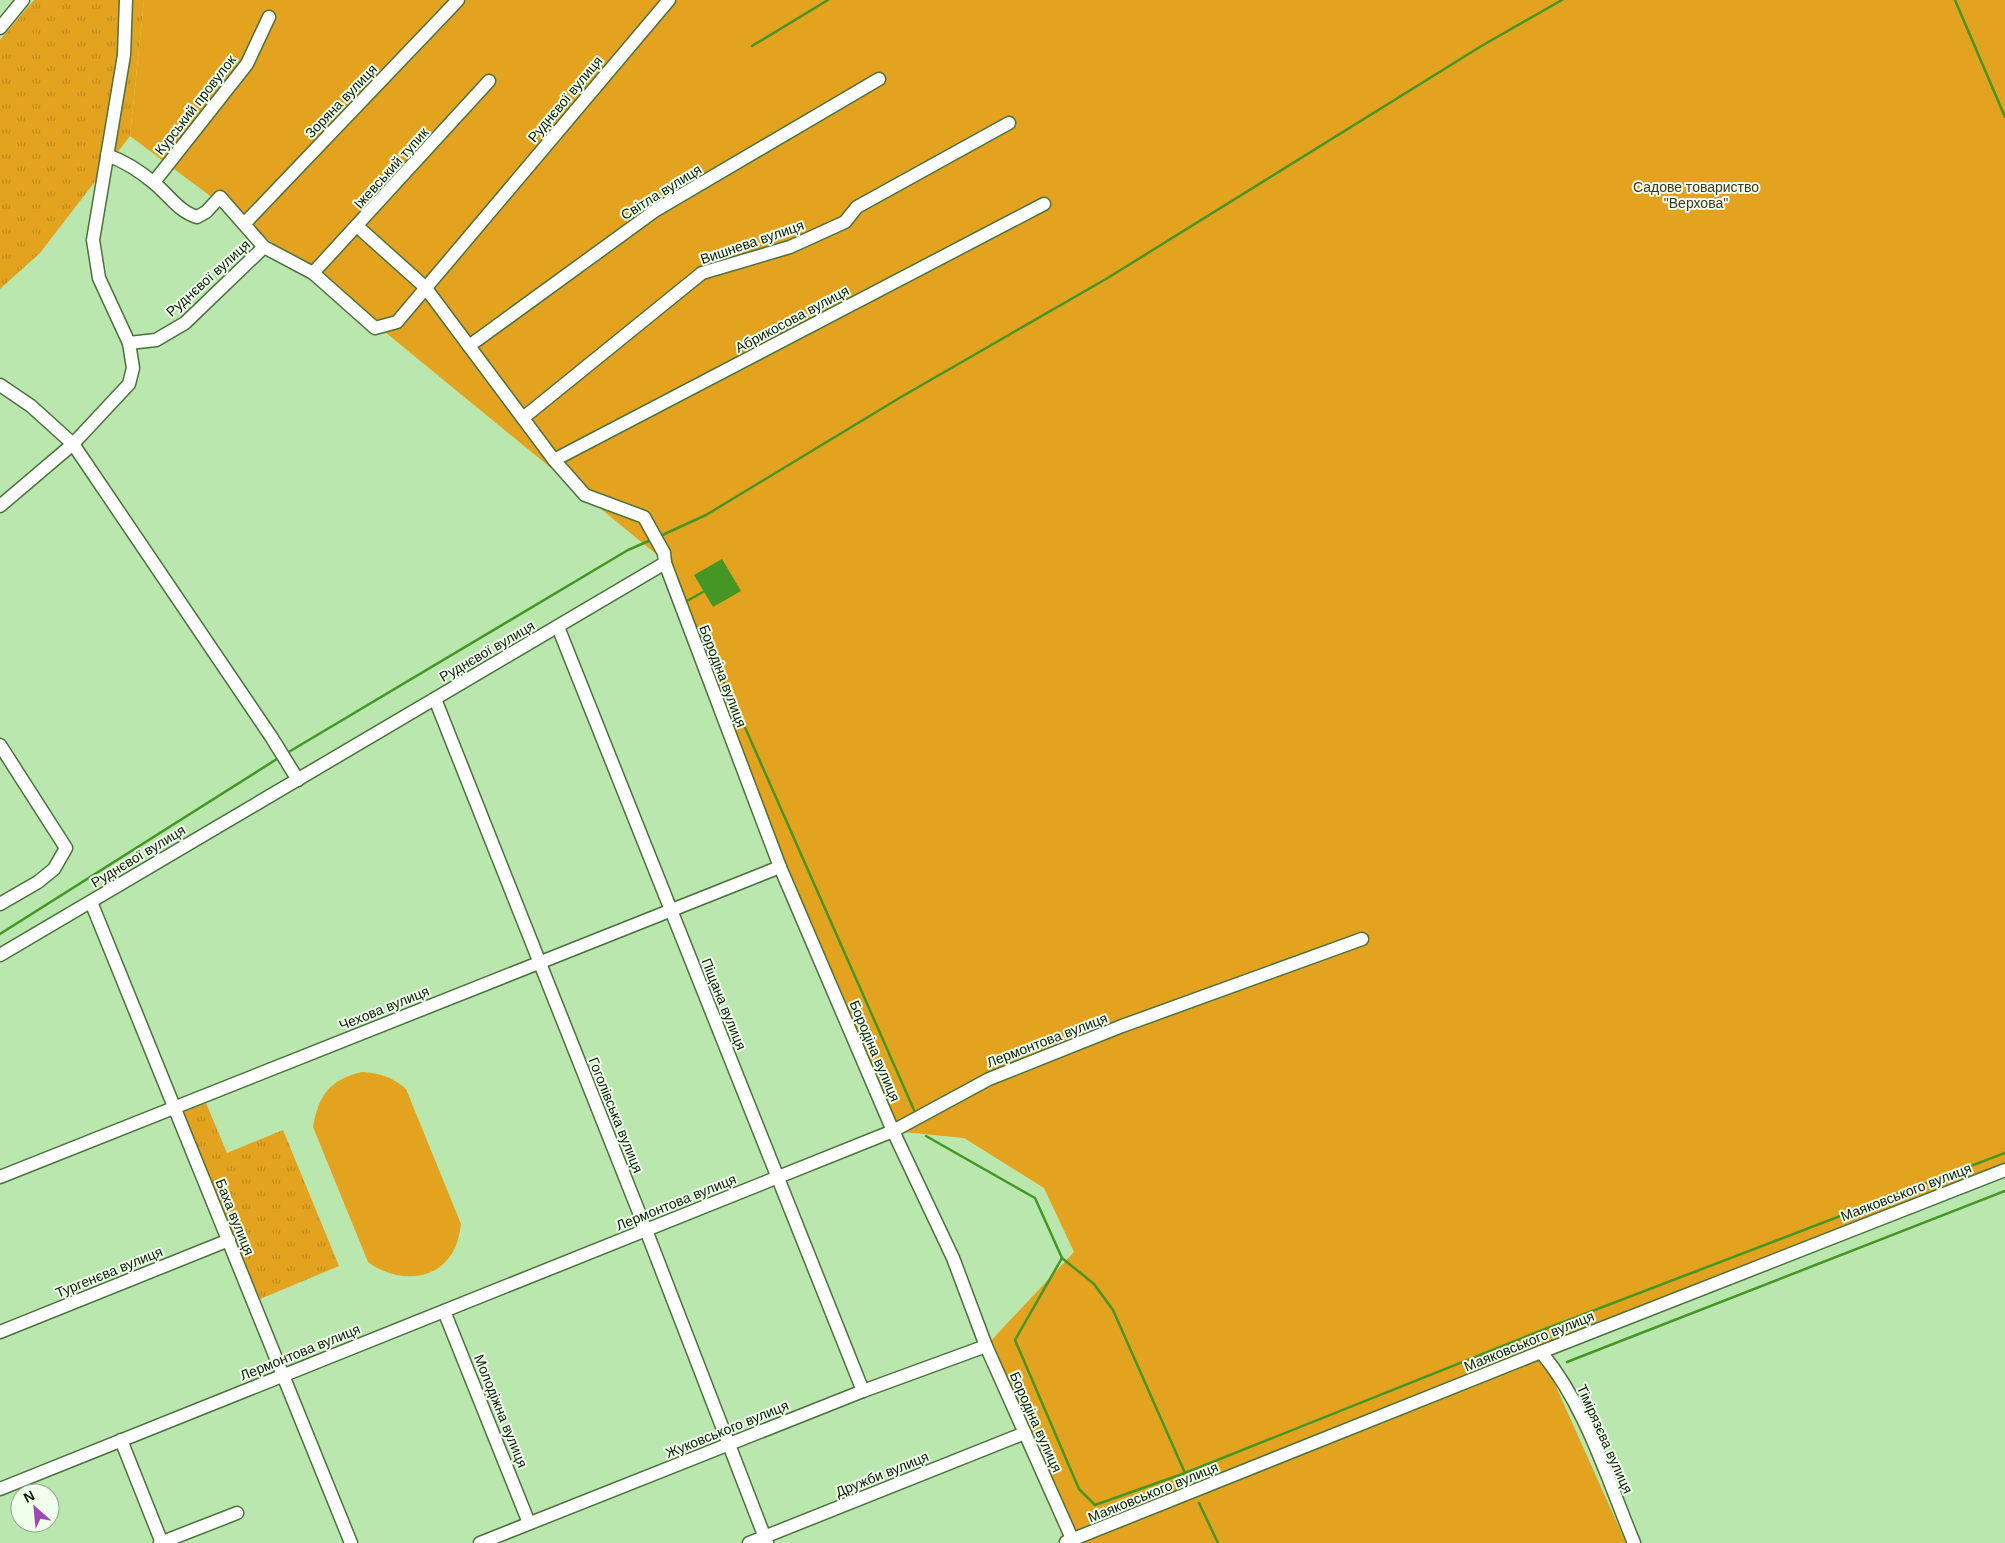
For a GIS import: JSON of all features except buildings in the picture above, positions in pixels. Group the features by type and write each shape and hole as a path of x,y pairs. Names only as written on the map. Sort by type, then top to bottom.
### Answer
{"street":[{"path":"0,28 23,0"},
{"path":"0,506 73,444 129,384 133,368 129,343 99,278 93,240 98,198 124,55 126,0"},
{"name":"Зоряна вулиця","path":"244,223 458,0"},
{"name":"Руднєвої вулиця","path":"107,155 119,159 154,182 188,214 196,217 206,212 220,197 264,247 313,273 376,328 397,322 669,0"},
{"name":"Курський провулок","path":"154,182 247,64 269,17"},
{"name":"Світла вулиця","path":"469,346 656,210 879,79"},
{"name":"Іжевський тупик","path":"313,273 489,81"},
{"name":"Вишнева вулиця","path":"523,418 702,274 790,247 845,222 857,207 1009,123"},
{"name":"Абрикосова вулиця","path":"554,460 1044,204"},
{"path":"358,226 425,287 554,460 585,495 644,517 664,558"},
{"name":"Руднєвої вулиця","path":"129,343 156,340 185,322 264,247"},
{"path":"0,386 31,406 73,444 272,738 298,780"},
{"name":"Руднєвої вулиця","path":"0,955 558,627 664,558"},
{"name":"Бородіна вулиця","path":"664,558 780,867 893,1131 953,1258 986,1346 1071,1542"},
{"name":"Піщана вулиця","path":"558,627 776,1178 863,1391"},
{"name":"Гоголівська вулиця","path":"435,699 646,1230 766,1540"},
{"path":"0,744 66,848 54,869 38,882 0,904"},
{"name":"Чехова вулиця","path":"0,1177 780,867"},
{"name":"Баха вулиця","path":"91,902 351,1543"},
{"name":"Лермонтова вулиця","path":"0,1488 893,1131 989,1078 1122,1026 1362,940"},
{"name":"Маяковського вулиця","path":"1071,1542 1541,1352 2005,1170"},
{"name":"Тургенєва вулиця","path":"0,1332 229,1240"},
{"name":"Молодіжна вулиця","path":"444,1311 530,1523"},
{"name":"Жуковського вулиця","path":"480,1543 863,1391 986,1346"},
{"name":"Тімірязєва вулиця","path":"1541,1352 1559,1374 1583,1419 1634,1543"},
{"name":"Дружби вулиця","path":"749,1543 766,1540 1025,1433"},
{"path":"121,1440 161,1543 237,1513"}],"green space":[{"path":"34,0 144,0 130,136 40,253 0,289 0,40"},
{"name":"Садове товариство \"Верхова\"","path":"144,0 2005,0 2005,1166 1073,1538 986,1346 1074,1252 1044,1188 964,1138 893,1131 780,867 667,563 313,273 130,136"},
{"path":"362,1072 386,1076 406,1089 461,1224 457,1243 450,1256 441,1266 418,1276 392,1274 368,1262 313,1127 315,1116 327,1090 341,1079"},
{"path":"206,1103 227,1153 283,1130 339,1266 260,1299 183,1112"},
{"path":"1541,1353 1626,1543 1076,1543"}],"shaded area":[{"path":"722,559 741,591 713,607 694,575"}],"waterway":[{"path":"752,46 828,0"},
{"path":"658,537 706,515 901,397 1106,279 1483,45 1562,0"},
{"path":"1955,0 2005,117"},
{"path":"287,753 628,550 651,540"},
{"path":"685,602 703,592"},
{"path":"695,624 740,716 914,1110"},
{"path":"0,934 280,757"},
{"path":"926,1136 1035,1198 1062,1258 1015,1340 1079,1489 1095,1505 1185,1473 1540,1331 2005,1153"},
{"path":"1567,1362 2005,1191"},
{"path":"1062,1258 1094,1284 1113,1310 1185,1473"},
{"path":"1199,1503 1218,1543"}]}
